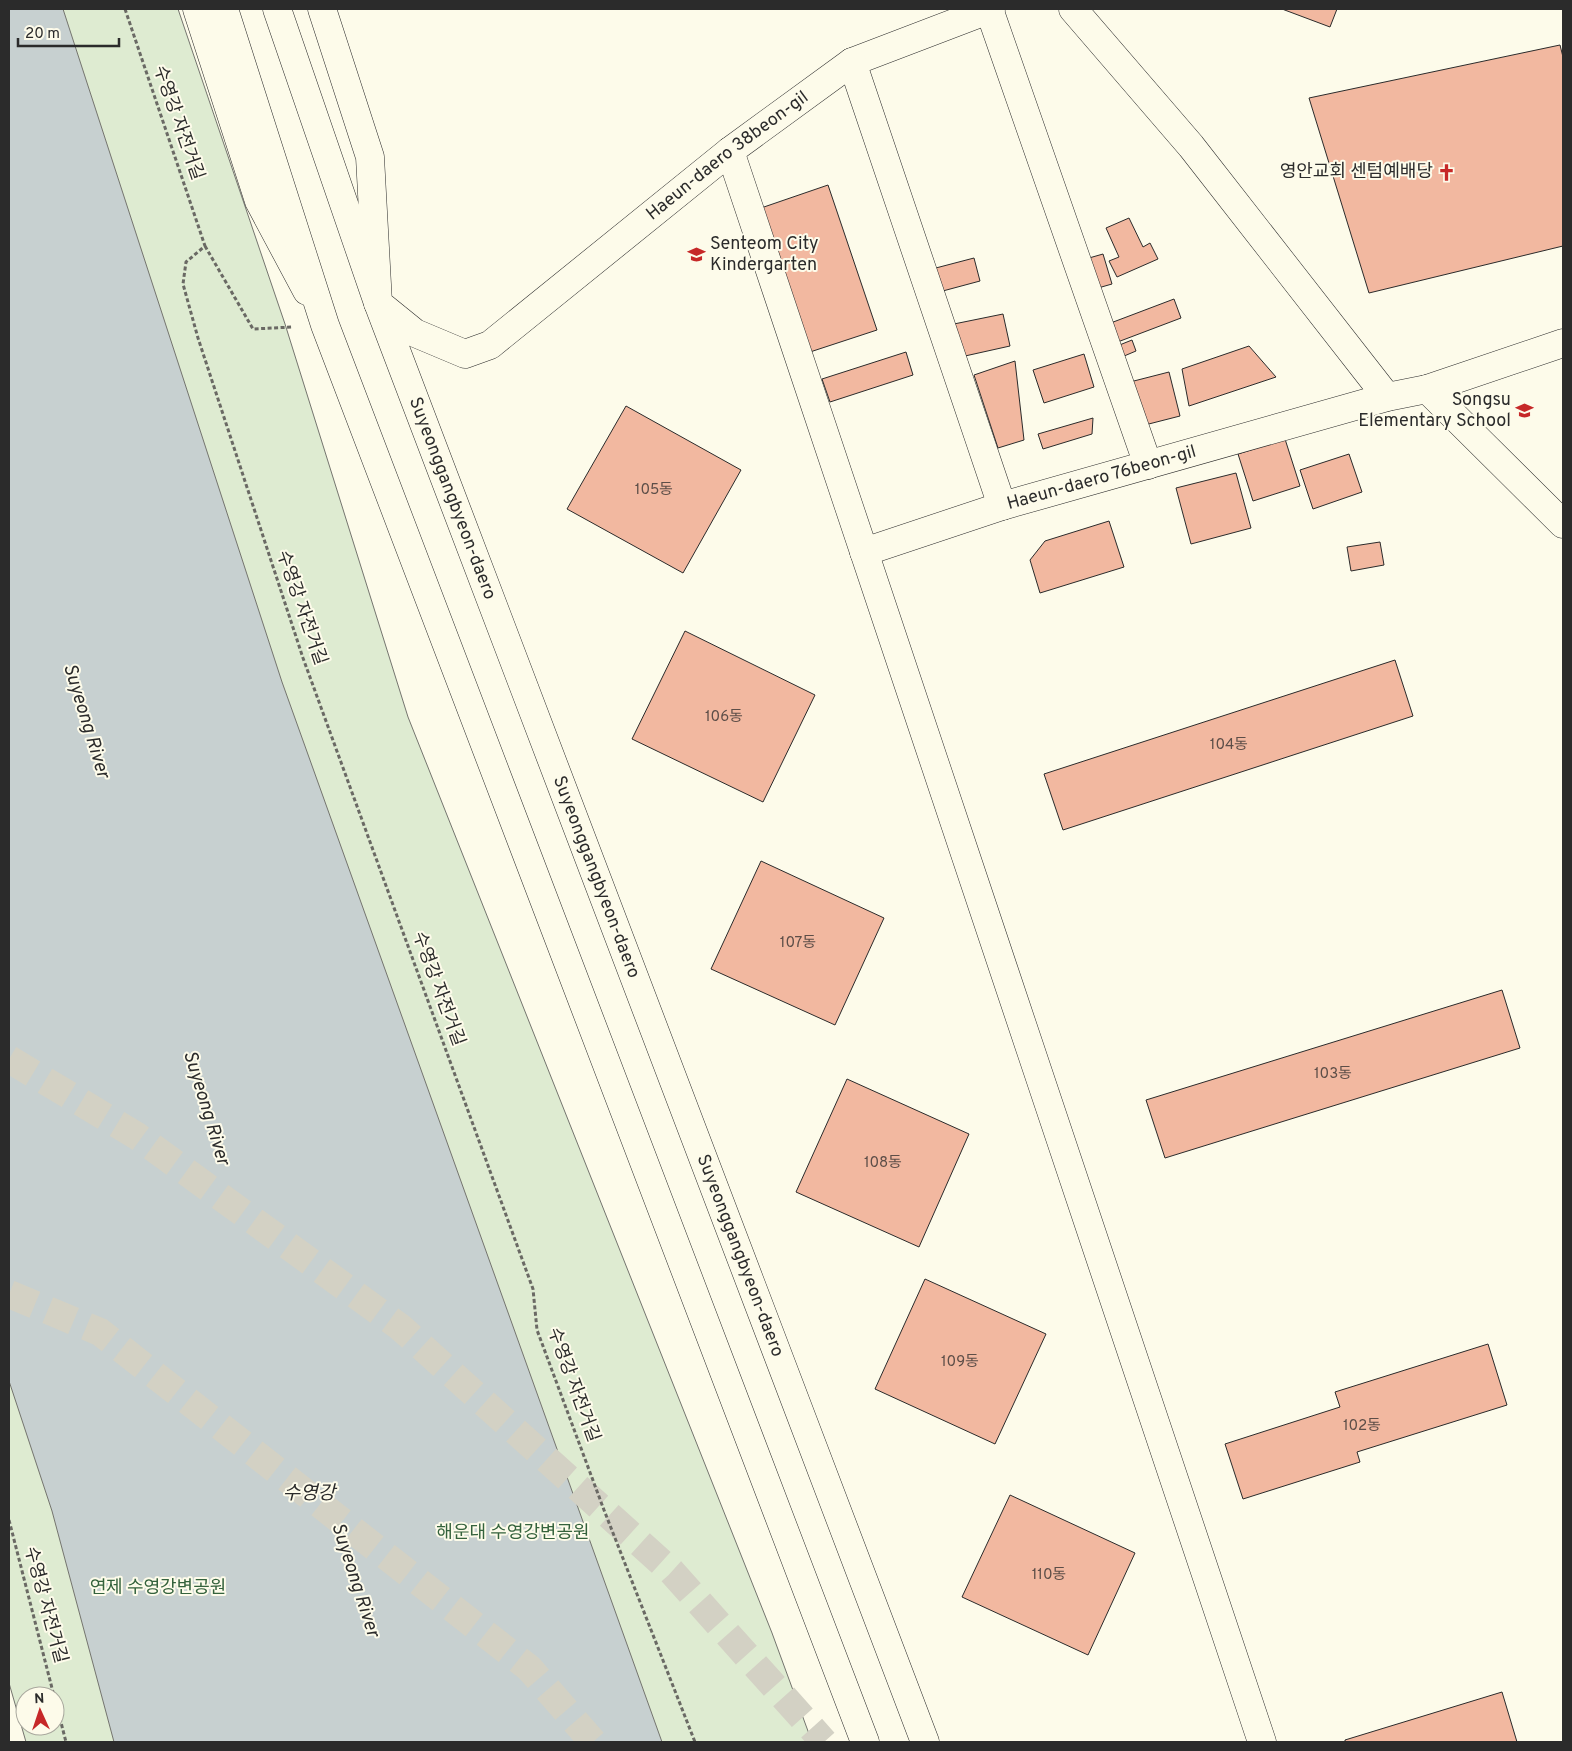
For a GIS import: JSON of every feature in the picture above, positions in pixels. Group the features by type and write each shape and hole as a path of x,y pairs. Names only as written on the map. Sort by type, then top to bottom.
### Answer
{"street":[{"path":"197,9 259,201 325,325"},
{"path":"224,9 325,325 865,1742"},
{"name":"Suyeonggangbyeon-daero","path":"276,9 378,303 925,1742"},
{"path":"322,9 370,157 378,303"},
{"path":"990,9 1148,465"},
{"name":"Haeun-daero 38beon-gil","path":"378,303 415,334 465,354 490,345 730,151 852,62 990,9"},
{"path":"1073,9 1191,146 1387,397"},
{"name":"Haeun-daero 76beon-gil","path":"852,62 1002,506 1387,397 1427,388 1563,343"},
{"path":"730,151 1262,1742"},
{"path":"1427,388 1563,524"},
{"path":"864,552 1002,506"}],"path":[{"name":"수영강 자전거길","path":"125,9 205,246 253,329 325,325"},
{"name":"수영강 자전거길","path":"205,246 186,262 183,284 198,338 336,752 534,1288 537,1330 604,1510 695,1742"},
{"name":"수영강 자전거길","path":"9,1520 52,1686"}],"green space":[{"name":"수영강","path":"9,9 178,9 285,324 408,717 772,1633 812,1742 26,1742 24,1736 65,1736 65,1686 15,1686 15,1704 9,1683"}],"water":[{"name":"수영강","path":"9,9 63,9 282,682 662,1742 114,1742 52,1511 9,1381"}],"building":[{"path":"1282,9 1337,9 1330,27"},
{"name":"영안교회 센텀예배당","path":"1560,45 1563,57 1563,246 1369,293 1309,98"},
{"path":"828,185 877,330 810,352 761,208"},
{"path":"1129,218 1143,247 1150,243 1158,259 1117,277 1109,261 1119,257 1106,228"},
{"path":"1103,254 1112,284 1098,288 1089,258"},
{"path":"974,258 980,281 939,292 932,269"},
{"path":"1174,299 1181,318 1115,343 1108,324"},
{"path":"1003,314 1010,346 956,358 949,325"},
{"path":"1132,340 1136,351 1117,359 1112,348"},
{"path":"1249,346 1276,377 1189,406 1182,369"},
{"path":"906,352 913,375 830,402 822,379"},
{"path":"1084,354 1094,387 1044,403 1033,370"},
{"path":"1015,361 1024,440 998,448 974,375"},
{"path":"1169,372 1180,416 1137,427 1126,383"},
{"path":"626,406 741,470 683,573 567,509"},
{"path":"1093,418 1092,434 1043,449 1038,434"},
{"path":"1285,439 1300,486 1253,501 1238,454"},
{"path":"1349,454 1362,492 1313,509 1300,470"},
{"path":"1236,473 1251,528 1191,544 1176,488"},
{"path":"1109,521 1124,567 1040,593 1030,560 1045,541"},
{"path":"1380,542 1384,565 1351,571 1347,547"},
{"path":"685,631 815,695 763,802 632,739"},
{"path":"1395,660 1413,716 1063,830 1044,774"},
{"path":"761,861 884,918 835,1025 711,969"},
{"path":"1502,990 1520,1048 1165,1158 1146,1100"},
{"path":"847,1079 969,1134 919,1247 796,1192"},
{"path":"925,1279 1046,1334 995,1444 875,1389"},
{"path":"1488,1344 1507,1405 1357,1452 1360,1462 1243,1499 1225,1444 1340,1407 1335,1392"},
{"path":"1010,1495 1135,1553 1088,1655 962,1597"},
{"path":"1502,1692 1517,1742 1345,1742 1345,1740"}],"tunnel":[{"path":"9,1059 137,1136 400,1327 672,1572 824,1742"},
{"path":"9,1294 100,1332 529,1668 593,1742"}],"place":[{"name":"영안교회 센텀예배당","path":"1447,172"},
{"name":"Senteom City Kindergarten","path":"696,254"},
{"name":"Songsu Elementary School","path":"1525,410"}],"water label":[{"name":"Suyeong River","path":"86,721"},
{"name":"Suyeong River","path":"206,1108"},
{"name":"Suyeong River","path":"355,1580"}],"park label":[{"name":"해운대 수영강변공원","path":"513,1533"},
{"name":"연제 수영강변공원","path":"158,1588"}]}
